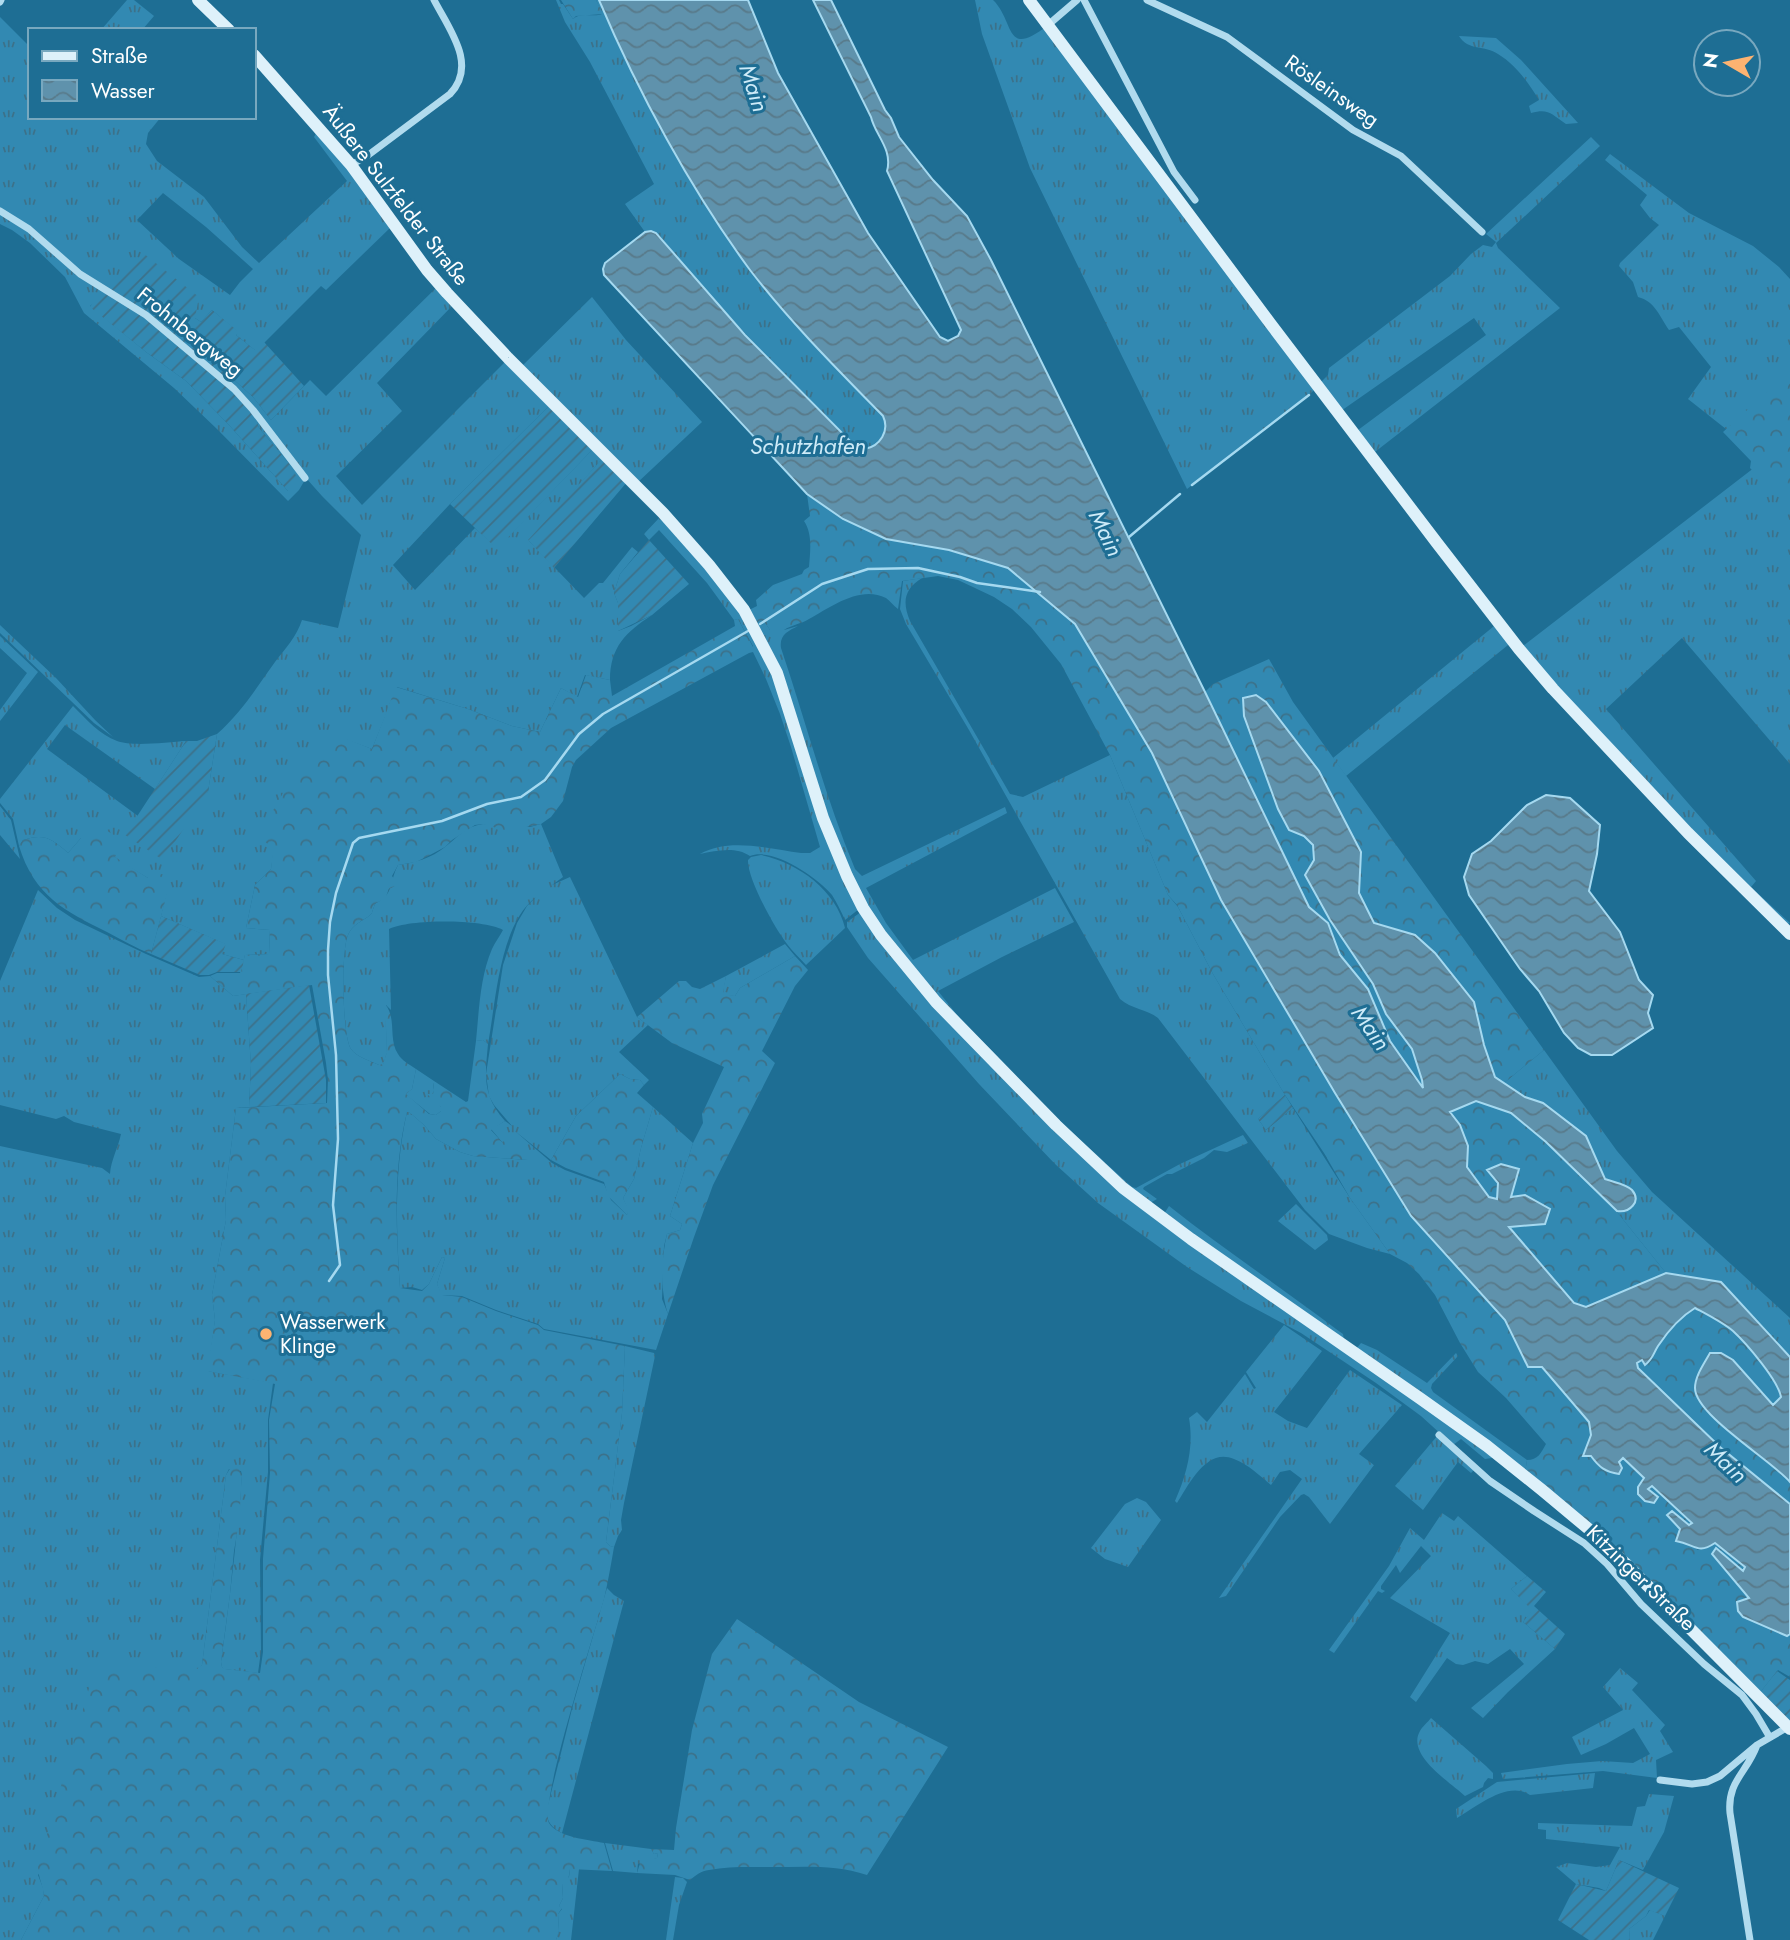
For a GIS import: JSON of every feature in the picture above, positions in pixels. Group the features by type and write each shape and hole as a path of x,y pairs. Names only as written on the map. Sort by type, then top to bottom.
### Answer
{"main road":[{"path":"198,0 227,28"},
{"path":"1029,0 1277,332 1520,649 1553,689 1688,833 1790,934"},
{"name":"Äußere Sulzfelder Straße","path":"256,57 351,165 427,270 508,358 663,513 744,610 776,673 819,806 847,876 863,908 881,935 936,1002 1077,1146 1123,1188 1465,1430 1552,1498 1625,1563 1789,1728"}],"street":[{"path":"351,165 367,156 450,93 459,80 462,74 462,59 434,0"},
{"path":"1048,25 1077,0"},
{"path":"1084,0 1174,172 1195,200"},
{"name":"Rösleinsweg","path":"1147,0 1227,37 1353,130 1401,156 1482,232"},
{"name":"Frohnbergweg","path":"0,211 29,229 87,279 140,310 234,389 305,478"},
{"name":"Kitzinger Straße","path":"1439,1435 1490,1480 1584,1543 1607,1564 1641,1604 1704,1664 1742,1695 1769,1736"},
{"path":"1660,1780 1692,1784 1707,1782 1720,1776 1769,1736 1789,1728"},
{"path":"1750,1940 1729,1797 1732,1787 1752,1760 1757,1745"}],"green space":[{"path":"127,0 134,0 154,16 144,28 103,28"},
{"path":"556,0 563,4 573,19 580,15 602,14 596,0 599,0 667,139 728,238 781,308 883,416 884,433 875,445 865,449 852,443 753,342 660,236 651,231 645,232 625,204 654,184 590,62 565,22"},
{"path":"561,0 596,0 603,14 576,16 573,19"},
{"path":"975,0 993,0 1017,38 1024,39 1034,35 1048,25 1318,385 1328,375 1329,368 1450,276 1471,254 1483,245 1492,247 1496,242 1486,234 1591,137 1600,146 1496,243 1560,308 1371,455 1354,433 1486,335 1474,318 1338,413 1318,386 1187,489 1030,168 982,34"},
{"path":"0,17 28,45 28,119 159,119 148,133 146,144 157,161 204,197 242,247 259,263 347,181 314,137 318,130 392,226 326,290 321,286 256,351 212,310 201,322 108,292 90,306 186,381 288,491 293,468 259,428 257,423 261,420 226,383 231,377 253,397 271,420 310,380 326,396 438,286 454,304 377,383 402,411 336,476 362,505 507,360 551,404 393,565 415,590 475,528 497,548 594,448 603,458 529,541 584,598 599,583 603,583 632,547 638,552 620,574 614,593 618,603 618,631 652,615 627,634 616,649 610,680 585,675 577,697 561,688 540,732 512,726 397,687 372,749 337,736 274,848 271,869 255,885 246,928 270,930 269,954 245,955 244,960 222,954 225,944 161,916 170,879 148,878 81,838 68,853 43,837 23,840 19,846 13,819 0,803 0,799 73,706 99,731 117,741 141,744 186,741 155,789 65,725 47,749 138,816 126,835 208,792 217,734 248,700 290,642 302,620 338,628 361,535 306,478 288,501 174,388 84,313 65,277 30,243 0,224","holes":["163,193 253,269 230,295 179,259 137,220"]},
{"path":"1459,36 1496,38 1521,60 1578,123 1566,124 1546,112 1531,113 1529,106 1539,100 1516,69 1498,54 1467,44"},
{"path":"1610,154 1689,213 1753,246 1790,279 1790,764 1682,638 1606,709 1756,881 1751,887 1790,923 1782,926 1519,649 1759,464 1731,433 1688,399 1711,367 1679,327 1669,330 1653,306 1638,297 1633,282 1619,266 1659,225 1640,205 1647,195 1605,160"},
{"path":"143,253 199,297 195,318 201,322 212,310 239,332 236,335 255,350 264,342 304,386 271,420 253,397 232,378 226,383 261,420 257,423 259,428 293,468 296,476 291,491 288,491 186,381 90,307 103,288 109,292"},
{"path":"592,297 626,340 702,422 637,483 521,367"},
{"path":"1790,371 1790,504 1762,473 1754,472 1750,468 1751,461 1723,432"},
{"path":"551,404 594,448 497,549 450,504"},
{"path":"603,458 627,482 554,568 528,540"},
{"path":"807,494 843,519 1008,568 1075,624 1152,753 1221,900 1411,1216 1505,1320 1528,1367 1541,1367 1589,1422 1592,1456 1619,1462 1623,1458 1644,1478 1638,1487 1658,1497 1648,1489 1652,1486 1692,1523 1690,1526 1668,1516 1681,1529 1687,1543 1698,1550 1715,1543 1745,1568 1743,1571 1716,1549 1750,1599 1743,1617 1787,1636 1790,1634 1790,1677 1778,1670 1758,1695 1525,1473 1527,1460 1537,1457 1546,1444 1506,1398 1478,1372 1435,1295 1407,1263 1390,1254 1350,1198 1285,1095 1213,974 1177,905 1168,895 1110,755 1061,664 1031,627 994,597 958,580 938,576 902,581 898,609 886,598 866,594 846,599 784,630 770,630 766,624 755,625 747,611 757,606 756,600 773,585 802,574 809,567 810,538 804,521 810,516"},
{"path":"661,516 743,610 775,674 859,909 845,920 832,895 794,865 770,856 750,856 732,850 700,854 711,849 736,845 801,853 810,853 820,847 780,714 753,652 753,646 738,619 734,620 707,583 659,530 649,540 644,534"},
{"path":"649,540 689,584 652,615 618,631 618,603 614,593 620,574"},
{"path":"922,578 911,587 906,596 910,621 1010,794 1023,797 1110,755 1168,895 1178,907 1213,974 1285,1095 1258,1119 1266,1130 1293,1108 1350,1198 1390,1254 1329,1234 1305,1210 1158,1018 1120,999 969,730 906,624 900,609 903,581"},
{"path":"738,619 753,652 611,728 576,760 563,801 551,817 541,824 507,831 483,824 475,825 430,855 416,862 398,865 392,876 396,882 395,886 389,889 385,899 376,903 372,913 350,931 344,957 346,1028 353,1052 379,1065 383,1064 387,1052 385,1004 391,1016 395,1048 402,1059 416,1069 412,1089 406,1094 429,1114 436,1115 441,1111 441,1107 427,1094 433,1094 433,1082 468,1101 476,1041 483,1040 488,1044 486,1076 489,1094 505,1121 491,1130 502,1142 512,1138 523,1147 528,1156 528,1160 473,1156 460,1152 436,1139 407,1112 398,1177 400,1288 422,1291 429,1284 442,1257 445,1258 437,1284 442,1295 462,1297 538,1325 544,1330 625,1346 622,1413 606,1542 614,1547 604,1599 560,1752 548,1809 549,1823 559,1832 604,1843 612,1871 570,1869 568,1881 562,1884 563,1898 559,1906 562,1908 558,1914 559,1931 556,1940 21,1940 44,1896 38,1866 94,1671 107,1665 197,1669 202,1665 226,1475 231,1467 238,1467 242,1475 239,1522 221,1662 225,1669 260,1673 263,1652 263,1559 270,1473 269,1420 275,1384 207,1371 215,1320 212,1295 226,1220 225,1196 236,1108 327,1103 328,1080 312,985 233,996 210,976 217,973 240,973 245,955 269,954 270,930 246,928 255,885 271,869 273,848 260,838 276,806 303,766 337,735 372,749 396,687 512,726 540,732 561,688 578,697 586,675 610,680 612,696 735,626 734,620"},
{"path":"1499,622 1513,641 1346,776 1333,758"},
{"path":"766,624 770,630 798,626 783,637 781,648 834,814 855,869 862,876 1005,807 1007,813 866,888 886,923 913,960 1055,888 1074,922 938,991 958,1016 1068,1129 1132,1187 1136,1188 1243,1135 1248,1143 1227,1152 1214,1150 1204,1158 1144,1187 1143,1189 1157,1199 1148,1204 1057,1125 891,945 849,875 755,625"},
{"path":"0,625 113,737 94,723 0,633"},
{"path":"0,636 38,672 0,721 0,710 27,673 0,648"},
{"path":"1269,659 1293,702 1544,1050 1504,1083 1495,1077 1484,1045 1415,935 1374,923 1359,893 1361,852 1244,698 1244,716 1278,809 1289,830 1304,836 1313,845 1330,920 1373,984 1386,1014 1412,1049 1423,1090 1390,1041 1368,989 1340,955 1328,923 1309,907 1205,692 1213,684"},
{"path":"217,734 208,792 163,860 125,835 186,741 197,741"},
{"path":"0,806 11,820 20,859 0,835"},
{"path":"483,824 530,827 541,824 563,877 552,885 570,877 637,1017 648,1025 619,1052 649,1080 644,1085 640,1080 620,1074 576,1116 551,1160 515,1131 552,1163 604,1184 611,1200 627,1215 628,1210 623,1198 634,1179 653,1107 693,1143 670,1216 682,1224 680,1230 667,1234 664,1246 662,1299 668,1314 656,1350 544,1329 538,1324 462,1296 441,1295 437,1284 445,1258 442,1257 429,1284 422,1290 400,1288 397,1200 400,1156 408,1111 436,1139 460,1152 473,1156 528,1160 502,1142 491,1129 505,1121 512,1126 489,1096 486,1074 503,965 517,923 527,907 514,926 501,965 488,1044 483,1040 476,1041 481,994 488,960 503,930 464,922 413,923 389,929 391,1010 386,1005 387,1053 383,1065 356,1054 348,1041 344,993 346,944 353,927 369,916 376,903 386,896 398,865 429,857 467,830"},
{"path":"94,828 109,832 124,842 115,857 148,878 162,874 171,879 151,954 77,917 52,900 25,863 19,846 23,840 43,837 68,853"},
{"path":"761,855 788,864 814,880 840,914 845,928 806,965 782,937 752,879 748,860"},
{"path":"38,890 75,920 199,977 210,976 233,996 246,994 251,1065 249,1107 236,1108 225,1196 226,1220 212,1295 215,1320 208,1371 273,1383 268,1420 268,1472 260,1560 261,1651 258,1673 224,1669 221,1662 242,1475 241,1471 229,1469 226,1475 202,1665 38,1875 44,1896 21,1940 0,1940 0,1146 102,1168 110,1174 121,1134 74,1122 64,1116 56,1119 0,1105 0,981"},
{"path":"861,912 880,936 1088,1161 1492,1454 1492,1458 1485,1459 1461,1439 1453,1445 1421,1416 1376,1383 1301,1333 1241,1301 1187,1267 1098,1203 1055,1164 979,1084 868,958 847,927 847,922"},
{"path":"161,916 226,944 222,954 244,960 241,972 200,975 151,954"},
{"path":"785,944 795,956 740,988 735,996 722,995 726,976"},
{"path":"795,956 808,970 795,986 762,1051 775,1063 713,1185 668,1314 663,1285 665,1244 667,1234 680,1230 682,1224 670,1216 693,1143 703,1123 702,1114 724,1067 672,1043 637,1017 679,981 686,981 692,987 700,989 726,976 723,994 735,996 740,988"},
{"path":"309,985 326,1080 326,1103 249,1107 251,1065 246,994"},
{"path":"1544,1050 1617,1151 1652,1192 1790,1318 1790,1357 1721,1282 1666,1273 1613,1207 1622,1212 1586,1136 1543,1103 1525,1097 1504,1083"},
{"path":"416,1069 437,1083 433,1083 433,1095 441,1111 436,1115 430,1114 405,1094 412,1089"},
{"path":"620,1074 640,1080 644,1085 637,1093 653,1107 634,1179 623,1198 629,1210 627,1215 608,1196 604,1182 551,1160 576,1116"},
{"path":"1285,1095 1293,1108 1266,1130 1258,1119"},
{"path":"1475,1101 1511,1113 1546,1142 1613,1207 1666,1273 1586,1308 1574,1303 1509,1226 1511,1197 1498,1183 1497,1199 1490,1198 1467,1166 1468,1146 1450,1112"},
{"path":"1296,1204 1327,1235 1328,1240 1315,1250 1278,1221"},
{"path":"1169,1206 1343,1334 1344,1340 1164,1214"},
{"path":"1696,1308 1736,1334 1774,1381 1781,1397 1774,1405 1733,1360 1705,1410 1788,1479 1790,1504 1720,1447 1638,1368 1637,1362 1652,1360 1669,1331"},
{"path":"1284,1325 1322,1351 1274,1412 1307,1428 1350,1370 1402,1405 1359,1454 1374,1465 1330,1524 1309,1497 1301,1495 1280,1517 1226,1596 1219,1598 1302,1479 1290,1470 1280,1472 1271,1485 1239,1461 1224,1457 1215,1458 1200,1469 1177,1503 1175,1501 1190,1450 1189,1418 1197,1412 1207,1422 1245,1374 1254,1389 1256,1388 1246,1372"},
{"path":"1361,1343 1377,1350 1427,1383 1456,1353 1458,1356 1432,1384 1433,1392 1527,1460 1525,1473 1356,1349"},
{"path":"625,1346 654,1353 655,1356 624,1503 622,1530 614,1547 606,1542 622,1413"},
{"path":"1438,1435 1475,1469 1471,1473 1458,1462 1423,1510 1395,1486"},
{"path":"1137,1498 1146,1502 1161,1520 1128,1567 1105,1559 1091,1548 1125,1504"},
{"path":"1442,1513 1454,1521 1458,1516 1527,1576 1511,1589 1533,1610 1523,1622 1555,1649 1483,1718 1471,1708 1524,1664 1510,1649 1488,1664 1475,1661 1456,1664 1447,1658 1416,1702 1410,1697 1450,1633 1390,1598 1431,1556 1421,1546 1400,1573 1396,1565 1381,1586 1385,1591 1378,1591 1334,1653 1329,1650 1389,1566 1410,1528 1424,1540"},
{"path":"1527,1576 1546,1592 1534,1606 1565,1634 1555,1649 1523,1622 1532,1610 1511,1589"},
{"path":"607,1588 624,1601 562,1833 550,1823 547,1809 573,1705"},
{"path":"737,1619 859,1702 948,1747 867,1875 843,1869 807,1867 724,1868 704,1871 690,1880 675,1875 637,1873 641,1860 657,1858 658,1853 654,1854 651,1849 674,1850 692,1730 712,1654"},
{"path":"1620,1668 1638,1683 1632,1690 1665,1725 1660,1731 1673,1752 1656,1760 1657,1778 1603,1771 1503,1779 1501,1773 1602,1761 1633,1763 1650,1754 1634,1728 1581,1755 1572,1737 1623,1710 1603,1687"},
{"path":"1777,1671 1790,1680 1788,1724 1758,1695"},
{"path":"1431,1718 1486,1766 1493,1773 1493,1779 1488,1778 1483,1787 1465,1796 1440,1776 1424,1758 1417,1740 1421,1729"},
{"path":"1595,1773 1593,1788 1530,1795 1521,1791 1502,1793 1457,1818 1456,1809 1497,1782"},
{"path":"1649,1794 1674,1796 1664,1832 1643,1870 1619,1860 1606,1891 1576,1884 1556,1867 1567,1863 1596,1867 1610,1865 1620,1847 1546,1839 1546,1830 1538,1829 1538,1823 1632,1826 1637,1807 1645,1806"},
{"path":"605,1843 651,1849 654,1854 658,1853 657,1858 638,1864 637,1873 613,1871"},
{"path":"1619,1860 1679,1888 1665,1916 1649,1910 1646,1916 1629,1929 1630,1940 1589,1940 1558,1920 1576,1884 1606,1891"},
{"path":"570,1868 579,1869 571,1940 556,1940 559,1931 558,1914 562,1909 559,1906 563,1898 562,1883 569,1877"},
{"path":"675,1877 683,1878 687,1882 679,1905 673,1940 666,1940"},
{"path":"1650,1910 1665,1916 1653,1940 1630,1940 1629,1929"}],"water":[{"path":"599,0 748,0 778,73 868,233 940,337 948,341 958,336 961,330 887,171 888,156 883,142 813,0 831,0 899,137 933,180 967,216 991,260 1309,907 1328,923 1340,955 1368,989 1390,1041 1423,1088 1412,1049 1386,1014 1373,984 1330,920 1305,875 1314,860 1313,845 1304,836 1289,830 1278,809 1244,716 1243,698 1256,695 1266,702 1319,771 1361,852 1359,893 1374,923 1415,935 1435,953 1474,1002 1495,1077 1525,1097 1543,1103 1586,1136 1605,1179 1626,1186 1635,1194 1633,1206 1617,1211 1546,1142 1511,1113 1476,1101 1450,1112 1460,1125 1468,1146 1467,1167 1489,1197 1497,1199 1498,1183 1487,1170 1501,1164 1519,1169 1511,1197 1525,1195 1550,1209 1545,1224 1509,1227 1574,1303 1586,1307 1666,1273 1721,1282 1790,1357 1790,1482 1720,1424 1698,1399 1696,1379 1710,1353 1721,1353 1733,1360 1773,1405 1781,1397 1768,1372 1733,1331 1695,1308 1670,1330 1648,1363 1645,1365 1642,1360 1637,1363 1638,1368 1720,1447 1790,1504 1790,1634 1787,1636 1743,1617 1738,1611 1737,1602 1749,1598 1712,1554 1716,1548 1743,1571 1745,1567 1715,1543 1700,1548 1676,1541 1680,1529 1667,1515 1672,1511 1689,1525 1692,1523 1652,1486 1648,1489 1658,1497 1654,1503 1645,1501 1638,1494 1638,1487 1644,1478 1623,1458 1619,1462 1622,1468 1619,1474 1603,1468 1591,1456 1583,1456 1591,1435 1589,1422 1542,1367 1528,1367 1505,1320 1411,1216 1221,900 1152,753 1075,624 1008,568 949,550 886,539 843,519 807,494 604,275 605,263 645,232 656,233 745,335 852,443 865,449 875,445 882,437 885,427 883,416 781,308 750,270 707,207 648,105"},
{"path":"1546,795 1570,798 1600,825 1589,891 1620,932 1639,980 1653,995 1648,1013 1653,1028 1612,1055 1591,1055 1578,1048 1564,1033 1539,991 1520,969 1469,895 1464,877 1472,854 1491,841 1527,805"}],"waterway":[{"path":"1192,485 1309,395"},
{"name":"Main","path":"1129,537 1180,494"},
{"path":"760,624 822,584 868,569 918,568 977,583 1040,592"},
{"path":"329,1281 340,1265 333,1205 338,1139 336,1055 328,950 336,893 353,843 359,838 442,821 487,804 521,797 545,780 579,734 603,714 748,631"}],"place":[{"name":"Wasserwerk Klinge","path":"266,1334"}],"water label":[{"name":"Schutzhafen","path":"808,446"}]}
